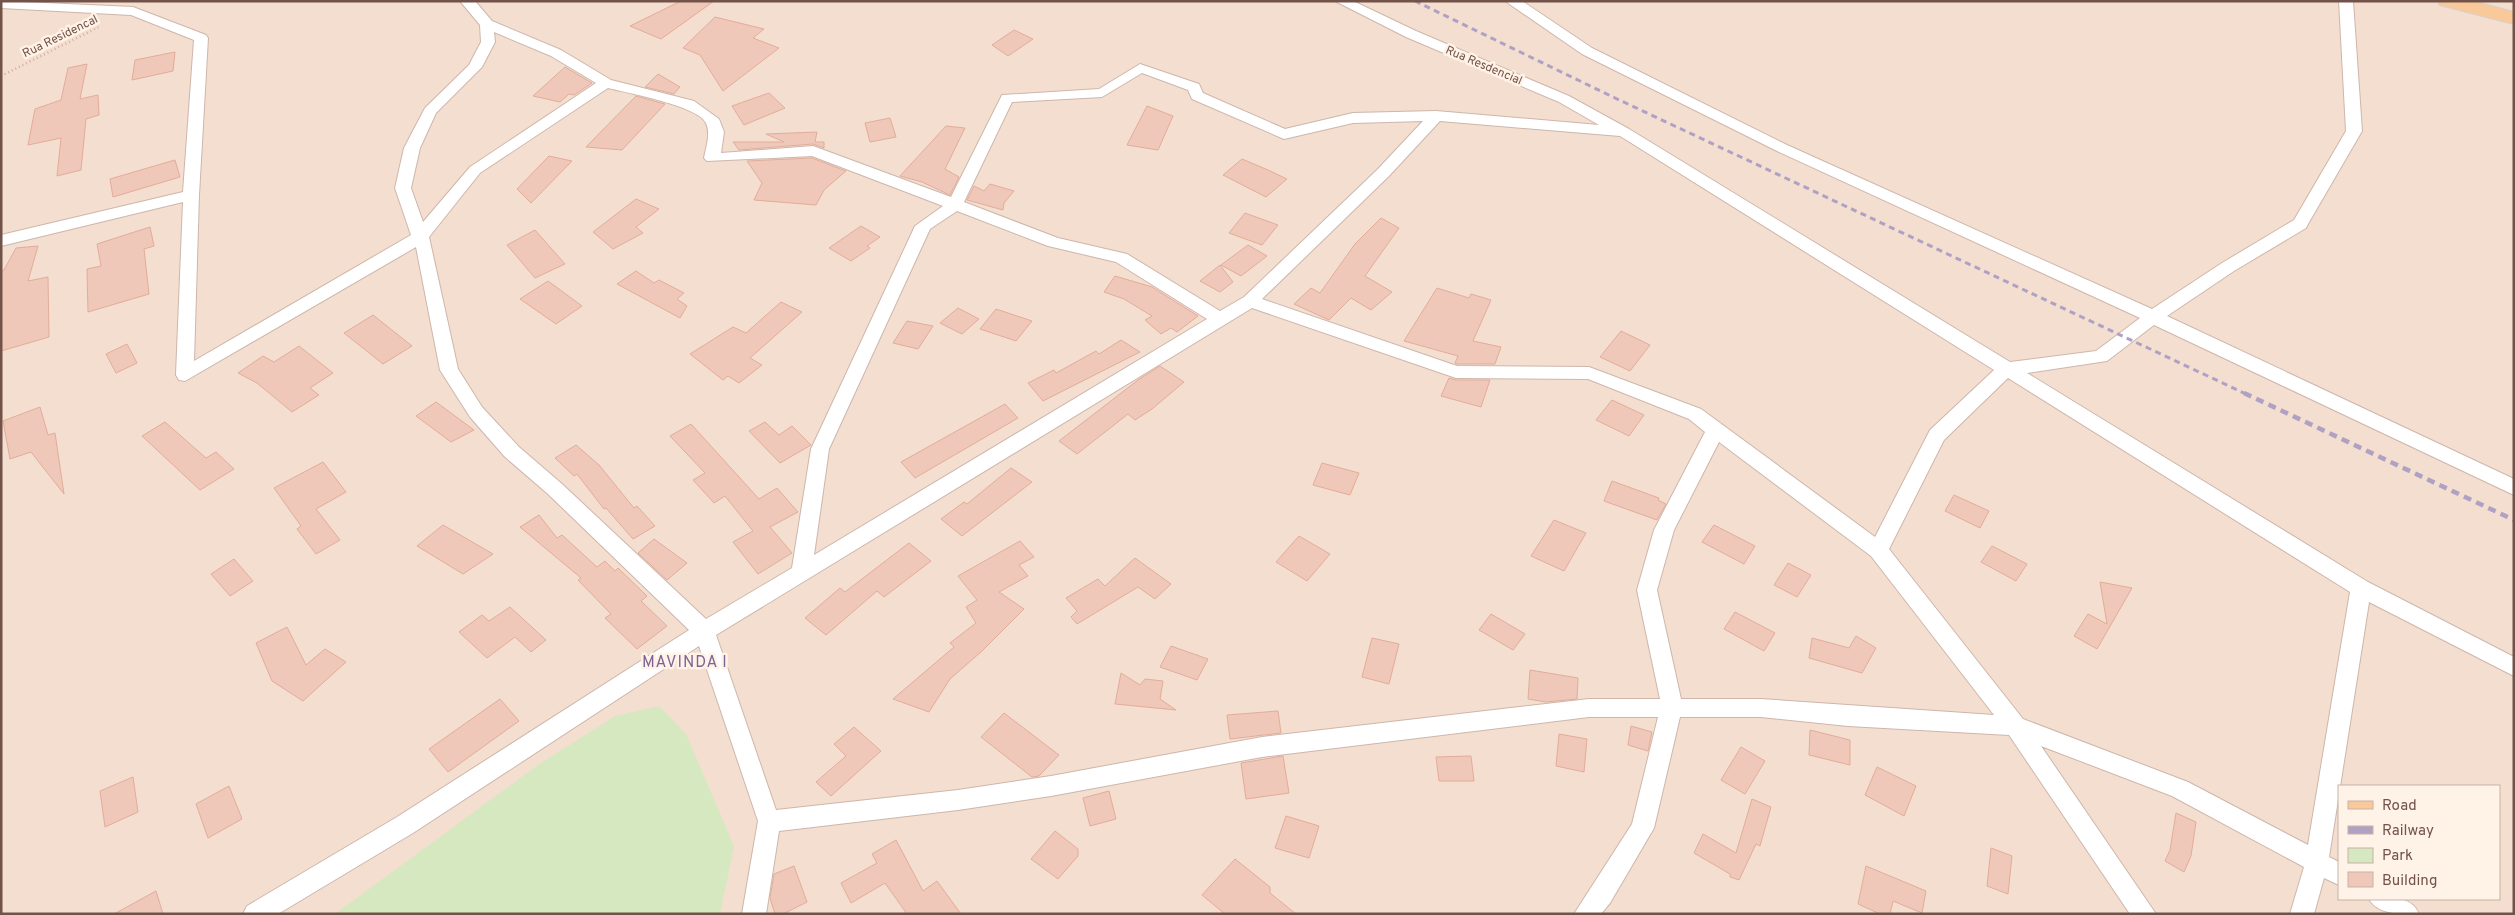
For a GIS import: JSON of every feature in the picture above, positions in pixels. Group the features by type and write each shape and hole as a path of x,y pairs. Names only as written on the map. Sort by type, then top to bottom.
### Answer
{"main road":[{"path":"2446,1 2514,18"}],"street":[{"name":"Rua Resdencial","path":"1342,1 1411,34 1564,99 1624,132 2361,588 2514,667"},
{"path":"1512,1 1587,51 1782,148 2153,317 2514,488"},
{"path":"1878,550 1937,435 2006,369 2102,358 2153,317 2228,267 2300,224 2354,131 2346,1"},
{"path":"474,3 487,24 488,42 475,67 430,111 412,148 403,188 425,250 449,370 476,412 512,452 555,489 704,631 768,821 754,914"},
{"path":"1,4 133,11 201,38 191,195 186,375 420,236 475,170 606,83"},
{"path":"487,24 556,53 606,83 689,104 712,119 716,132 712,158 813,151 1054,242 1121,258 1220,319"},
{"path":"801,572 820,449 923,226 956,205 1007,98 1102,93 1140,68 1194,87 1197,96 1284,134 1353,118 1436,116 1624,132"},
{"path":"255,914 405,825 704,631 1250,301 1383,173 1436,116"},
{"path":"1,241 191,195"},
{"path":"1250,301 1456,372 1589,373 1695,414 1878,550 2015,726 2144,914"},
{"path":"1586,914 1602,895 1643,828 1672,706 1647,590 1664,530 1716,429"},
{"path":"2302,914 2317,862 2361,588"},
{"path":"768,821 995,795 1262,747 1393,733 1488,719 1589,708 1672,706 1761,708 1902,720 2015,726 2180,789 2338,873"},
{"path":"2383,900 2407,914"}],"path":[{"name":"Rua Residencal","path":"1,76 133,11"}],"shaded area":[{"path":"1,1 2514,1 2514,914 1,914"}],"green space":[{"path":"659,706 686,734 734,846 720,914 335,914 538,765 615,716"}],"building":[{"path":"681,1 714,1 661,39 630,26"},
{"path":"715,17 764,29 753,38 779,48 723,91 700,55 683,48"},
{"path":"1014,30 1033,39 1008,56 992,45"},
{"path":"175,52 173,71 132,80 135,60"},
{"path":"87,64 80,99 98,95 99,115 86,119 81,170 57,176 61,138 28,145 35,109 61,100 68,68"},
{"path":"565,67 592,83 574,95 569,94 560,102 533,96"},
{"path":"658,74 680,87 674,94 645,87"},
{"path":"769,93 785,108 744,125 732,106"},
{"path":"636,96 665,104 622,150 586,147"},
{"path":"1147,106 1173,116 1158,150 1127,145"},
{"path":"890,118 896,137 870,142 865,123"},
{"path":"946,126 965,128 945,169 959,177 950,195 922,182 900,176"},
{"path":"817,132 815,142 824,142 824,148 813,144 739,150 733,142 784,142 766,134"},
{"path":"549,156 572,161 531,203 517,189"},
{"path":"812,158 846,171 824,190 816,205 754,200 762,183 747,161"},
{"path":"1242,159 1287,179 1266,197 1223,175"},
{"path":"175,160 180,177 113,197 110,179"},
{"path":"990,184 1014,191 1004,203 1003,210 967,200 974,186 984,191"},
{"path":"636,199 659,209 636,227 643,233 613,249 593,232"},
{"path":"1245,213 1278,225 1262,245 1229,233"},
{"path":"1381,218 1399,228 1365,276 1392,292 1371,310 1351,298 1329,320 1294,304 1311,288 1320,293 1355,244"},
{"path":"861,226 880,237 867,246 870,248 851,261 829,248"},
{"path":"150,227 154,246 144,249 149,294 88,312 87,269 101,266 97,244"},
{"path":"535,230 565,264 535,278 507,245"},
{"path":"1248,245 1267,256 1241,276 1221,265"},
{"path":"38,246 28,281 48,277 49,337 1,351 1,271 4,270 16,248"},
{"path":"1220,265 1233,282 1220,292 1200,281"},
{"path":"636,271 654,283 659,280 684,293 677,299 687,306 680,318 617,284"},
{"path":"1115,276 1152,287 1198,316 1177,332 1171,328 1161,334 1145,320 1152,316 1124,299 1104,292"},
{"path":"548,281 582,306 556,324 520,299"},
{"path":"1437,288 1469,298 1471,294 1491,300 1473,341 1501,347 1495,364 1457,364 1455,363 1458,356 1404,341"},
{"path":"781,302 802,312 750,358 762,365 739,383 728,376 723,380 690,354 733,327 746,333"},
{"path":"958,308 979,319 962,334 940,323"},
{"path":"996,309 1032,321 1016,341 980,329"},
{"path":"373,315 412,346 383,364 344,333"},
{"path":"907,321 933,326 918,349 893,343"},
{"path":"1621,331 1650,345 1630,371 1600,357"},
{"path":"1121,340 1140,352 1043,401 1028,383 1054,370 1056,373 1096,351 1099,354"},
{"path":"127,344 137,363 116,373 106,354"},
{"path":"299,346 333,373 310,388 319,395 292,412 257,383 238,373 263,356 274,362"},
{"path":"1160,366 1184,382 1152,409 1135,420 1128,414 1077,454 1059,441 1138,380"},
{"path":"1449,378 1456,380 1490,380 1481,407 1441,396"},
{"path":"1612,400 1644,415 1629,436 1596,420"},
{"path":"436,402 474,430 451,442 416,416"},
{"path":"1005,404 1018,418 915,478 901,462"},
{"path":"40,407 48,435 55,433 64,494 31,452 10,459 3,421"},
{"path":"165,422 206,458 216,452 234,469 200,490 142,436"},
{"path":"765,422 779,435 792,426 811,445 780,463 749,431"},
{"path":"691,424 759,499 777,488 798,512 770,527 792,553 758,574 733,542 753,531 725,496 714,503 693,480 705,473 670,436"},
{"path":"576,445 599,465 634,508 637,506 655,526 633,539 606,508 604,509 577,474 574,476 555,458"},
{"path":"323,462 346,492 316,509 340,540 316,554 297,529 301,526 274,488"},
{"path":"1322,463 1359,473 1350,495 1313,485"},
{"path":"1011,468 1032,482 962,536 941,519 964,502 967,504"},
{"path":"1612,481 1659,498 1658,500 1666,504 1657,520 1604,501"},
{"path":"1954,495 1989,511 1980,528 1945,511"},
{"path":"539,515 557,538 562,535 597,567 605,561 615,571 618,568 647,596 641,601 667,626 637,649 605,618 611,614 578,580 581,578 520,527"},
{"path":"1554,520 1586,533 1564,571 1531,556"},
{"path":"443,525 493,554 463,574 417,546"},
{"path":"1714,525 1755,546 1744,564 1702,542"},
{"path":"1299,536 1330,554 1307,581 1276,562"},
{"path":"654,539 687,563 667,580 638,553"},
{"path":"1020,541 1034,557 1019,565 1028,576 999,592 1024,609 982,651 950,679 929,712 893,699 954,647 950,643 976,623 966,607 977,600 958,576"},
{"path":"909,543 931,561 884,597 877,591 826,635 805,618 840,588 845,592"},
{"path":"1992,546 2027,564 2016,581 1981,562"},
{"path":"1135,558 1171,584 1155,599 1138,587 1077,624 1071,617 1077,611 1066,598 1098,579 1105,586"},
{"path":"234,559 253,581 230,596 211,574"},
{"path":"1788,563 1811,575 1797,597 1774,585"},
{"path":"2100,582 2132,588 2097,649 2074,636 2088,614 2107,624"},
{"path":"510,607 546,640 531,652 515,637 487,658 459,632 482,615 489,621"},
{"path":"1735,612 1775,633 1764,651 1724,629"},
{"path":"1491,614 1525,634 1513,650 1479,630"},
{"path":"287,627 306,665 325,649 346,662 303,701 272,681 256,643"},
{"path":"1856,636 1876,648 1862,673 1809,658 1812,638 1849,648"},
{"path":"1372,638 1399,644 1389,684 1362,677"},
{"path":"1171,646 1208,659 1197,680 1160,667"},
{"path":"1530,670 1578,678 1577,699 1546,702 1528,699"},
{"path":"1121,673 1140,685 1145,679 1163,681 1160,699 1176,710 1115,704"},
{"path":"500,699 519,721 448,772 429,749"},
{"path":"1278,711 1281,733 1230,739 1227,715"},
{"path":"1004,713 1059,755 1039,776 1032,777 981,737"},
{"path":"1631,726 1652,732 1648,751 1628,745"},
{"path":"854,727 881,751 831,796 816,782 846,756 834,744"},
{"path":"1810,730 1850,740 1850,765 1809,755"},
{"path":"1559,734 1587,739 1584,772 1556,766"},
{"path":"1741,747 1765,761 1745,794 1721,780"},
{"path":"1283,756 1289,793 1246,799 1241,763"},
{"path":"1471,756 1474,781 1439,781 1436,757"},
{"path":"1877,767 1916,786 1904,816 1865,795"},
{"path":"133,777 138,812 105,827 100,791"},
{"path":"229,786 242,819 208,838 196,804"},
{"path":"1109,791 1116,819 1090,826 1083,798"},
{"path":"1752,799 1771,807 1760,846 1756,844 1739,880 1730,877 1730,874 1694,853 1703,834 1736,853"},
{"path":"2176,813 2196,822 2191,856 2184,872 2165,861 2170,850"},
{"path":"1286,816 1319,826 1309,858 1275,848"},
{"path":"1055,831 1078,849 1078,856 1058,879 1031,859"},
{"path":"896,840 923,891 937,881 961,914 907,914 885,883 851,903 841,883 877,863 872,854"},
{"path":"1991,848 2012,856 2008,894 1987,886"},
{"path":"1235,859 1270,887 1270,893 1296,914 1225,914 1202,895"},
{"path":"794,866 807,902 783,914 775,914 770,898 774,874"},
{"path":"1866,866 1926,891 1922,913 1893,901 1890,914 1880,914 1858,904"},
{"path":"156,891 163,914 114,914"}],"railway":[{"path":"1415,1 1615,98 2246,394"},
{"path":"2244,393 2514,520"}],"district":[{"name":"MAVINDA I","path":"685,661"}]}
